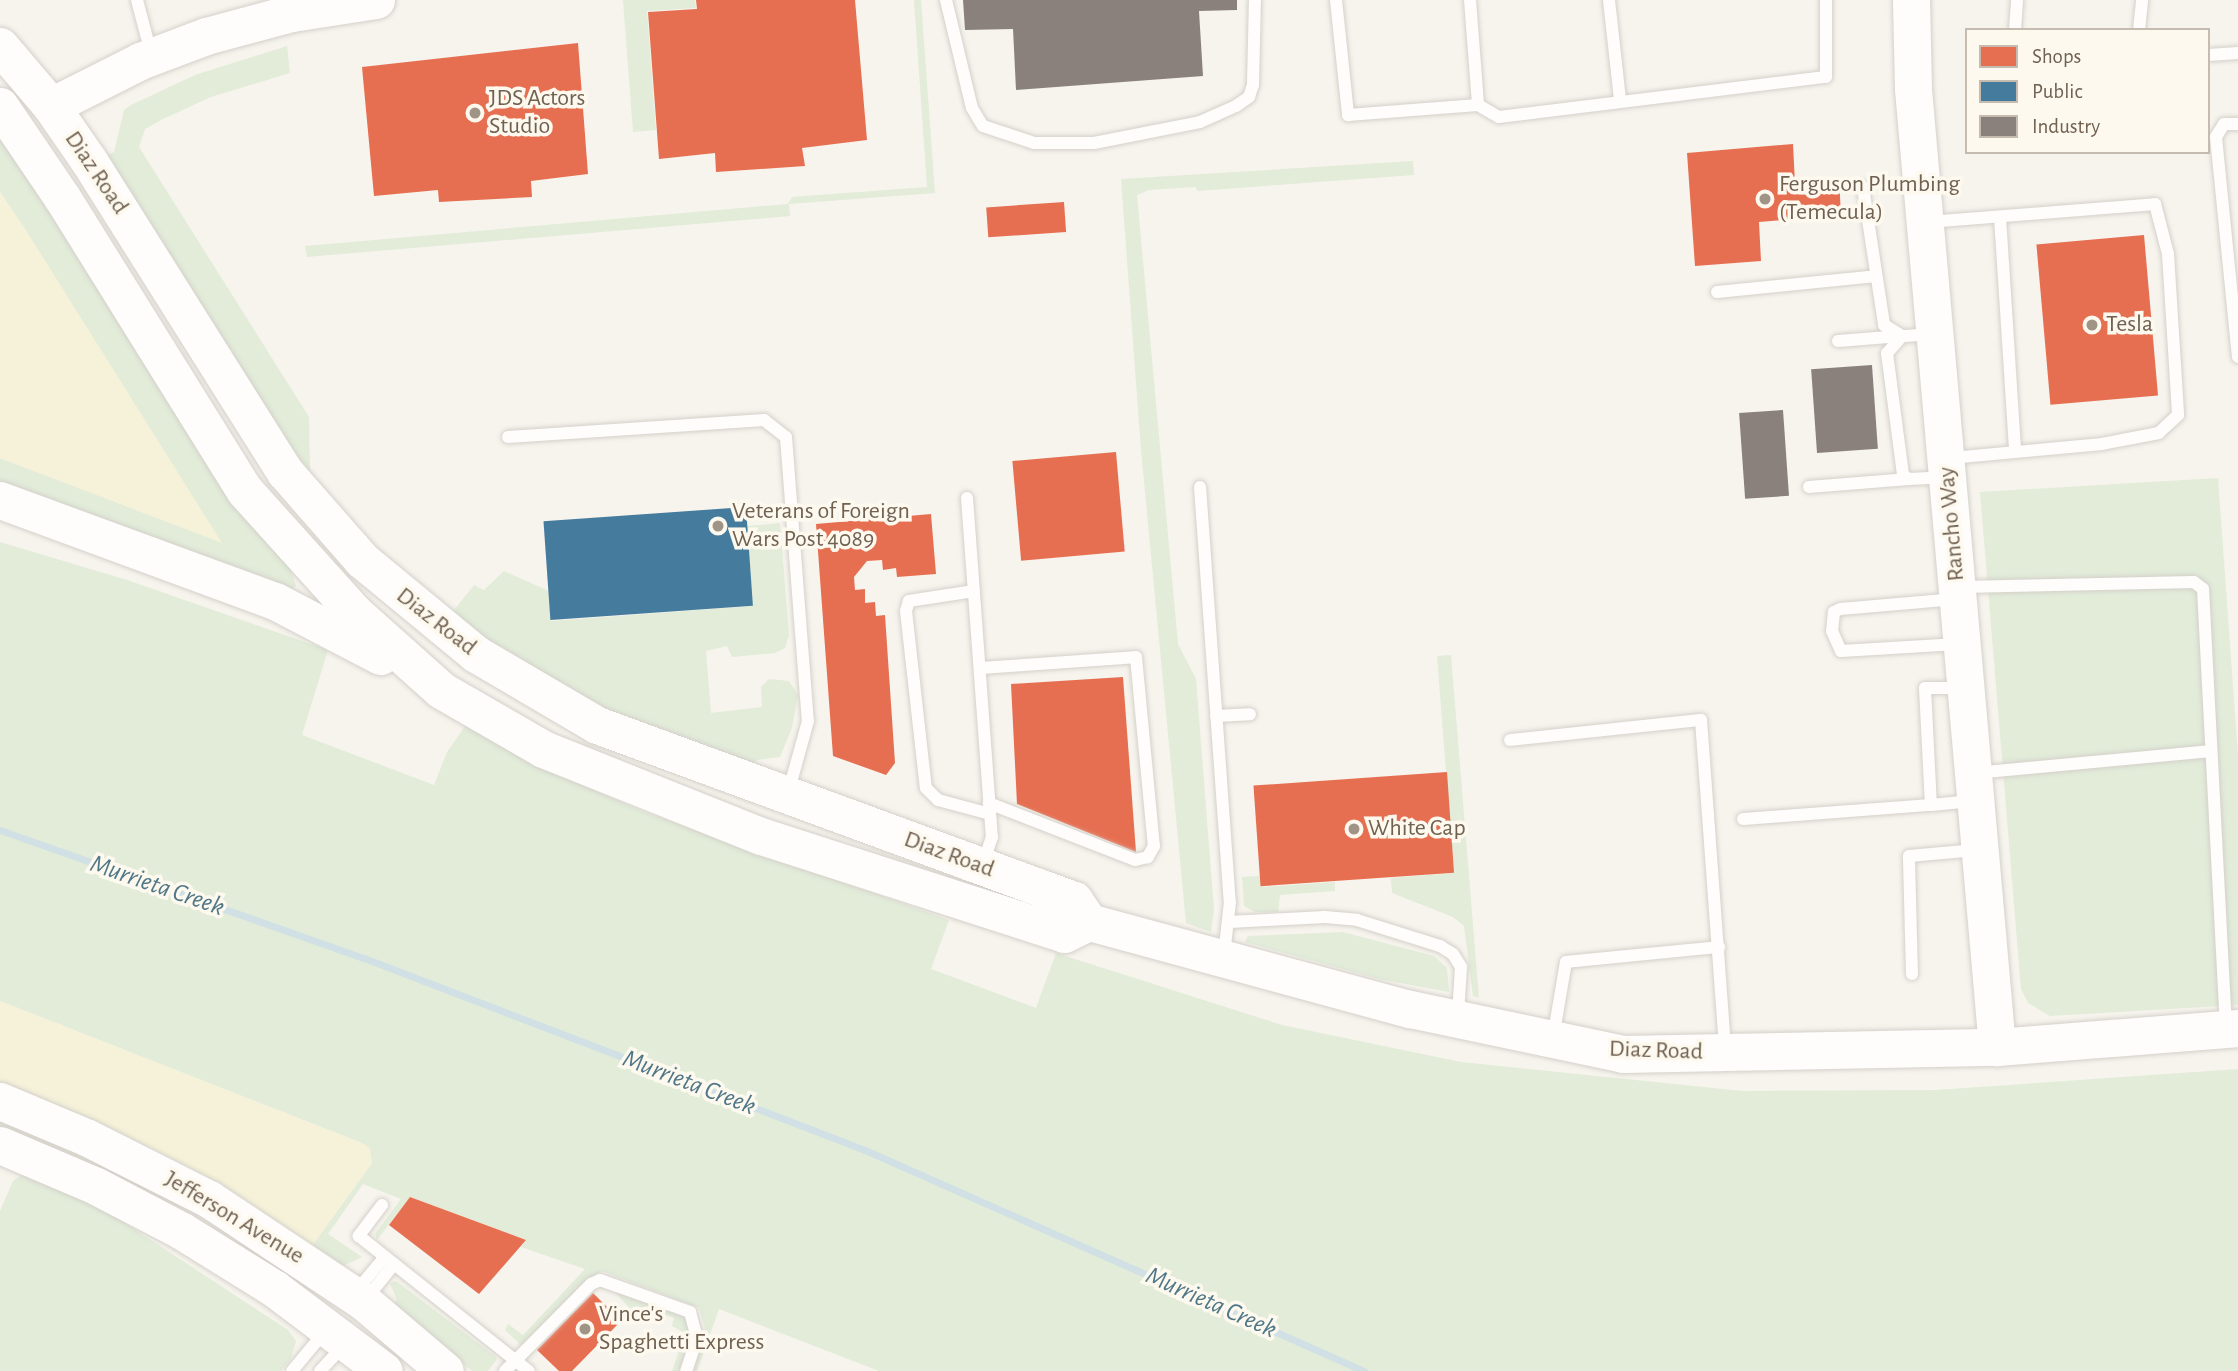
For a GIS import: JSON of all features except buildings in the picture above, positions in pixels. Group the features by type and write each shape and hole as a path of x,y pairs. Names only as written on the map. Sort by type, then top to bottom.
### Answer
{"main road":[{"path":"51,106 152,56 292,7 376,0"},
{"name":"Rancho Way","path":"1911,0 1925,222 1919,335 1947,468 1997,1047"},
{"name":"Diaz Road","path":"0,46 51,106 285,472 362,560 466,647 539,694 597,725 1074,900 1089,922"},
{"name":"Diaz Road","path":"0,106 56,187 245,491 355,613 441,690 543,749 761,836 1064,934 1089,922 1458,1019 1623,1054 1997,1047 2232,1029"},
{"path":"0,500 275,601 441,690"},
{"name":"Jefferson Avenue","path":"0,1101 149,1166 209,1199 363,1302 445,1371"},
{"name":"Jefferson Avenue","path":"2,1152 142,1209 229,1259 329,1327 373,1362"},
{"path":"142,1209 198,1224 244,1250 321,1302 346,1308 363,1302"},
{"path":"329,1327 357,1324 416,1371"}],"lane":[{"path":"137,0 152,56"},
{"path":"946,0 972,108 982,126 1034,143 1094,143 1200,122 1236,106 1249,97 1253,85 1255,0"},
{"path":"1336,0 1348,115 1478,106 1499,117 1620,100 1825,77 1826,0"},
{"path":"1470,0 1478,106"},
{"path":"1609,0 1620,100"},
{"path":"2015,28 2017,0"},
{"path":"2139,28 2142,0"},
{"path":"2210,55 2238,53"},
{"path":"2238,124 2224,124 2216,137 2238,358"},
{"path":"1863,187 1884,325 1919,335"},
{"path":"1809,487 1909,480 2015,451 2102,444 2159,433 2178,415 2168,254 2155,204 1925,222"},
{"path":"2000,218 2015,451"},
{"path":"1717,292 1876,276"},
{"path":"1838,341 1919,335"},
{"path":"1909,480 1898,464 1887,353 1919,335"},
{"path":"508,437 764,420 786,438 808,721 786,796"},
{"path":"1200,488 1229,922 1224,958"},
{"path":"967,498 992,837 982,867"},
{"path":"1962,644 1842,651 1832,631 1834,612 1840,609 1912,605 1958,593 2198,583 2203,589 2211,751 2232,1029"},
{"path":"974,591 909,601 906,611 926,788 938,800 990,808 1135,860 1147,858 1154,846 1136,657 979,668"},
{"path":"1931,805 1925,688 1966,688"},
{"path":"1216,716 1250,713"},
{"path":"1510,740 1701,720 1726,1052"},
{"path":"1743,819 1931,805 1975,787 2211,751"},
{"path":"1912,974 1909,856 1980,850"},
{"path":"1229,922 1325,917 1357,920 1440,946 1453,954 1461,967 1458,1019"},
{"path":"1553,1039 1566,962 1719,947"},
{"path":"382,1205 359,1237 528,1371"},
{"path":"328,1277 349,1285 363,1283 390,1261"},
{"path":"363,1302 390,1261"},
{"path":"505,1371 591,1284 600,1280 690,1311 697,1338 686,1371"},
{"path":"292,1371 329,1327"},
{"path":"320,1371 336,1354 373,1362"}],"green space":[{"path":"623,0 695,0 696,8 647,11 656,130 633,132"},
{"path":"914,0 921,0 935,193 789,204 790,216 307,257 305,246 788,204 792,197 927,187"},
{"path":"287,46 290,73 211,97 163,119 145,129 139,147 309,417 310,472 268,416 106,156 114,152 124,110 131,105 195,75"},
{"path":"0,138 290,567 296,586 286,592 0,488 0,458 221,542 0,192"},
{"path":"1413,161 1414,175 1197,191 1196,187 1149,190 1137,195 1178,644 1196,679 1214,910 1211,932 1186,923 1141,450 1121,179"},
{"path":"2218,478 2238,756 2238,1005 2050,1016 2028,1003 2021,989 1980,492"},
{"path":"780,523 789,635 785,648 775,653 732,657 727,646 706,651 711,713 762,707 761,687 769,679 789,681 798,695 792,728 780,757 757,760 753,766 617,716 502,652 451,614 474,585 484,590 504,571 549,591 551,621 752,606 747,526"},
{"path":"0,542 127,580 328,650 302,735 434,785 447,752 468,722 525,760 644,812 949,920 931,969 1036,1008 1056,953 1282,1025 1461,1062 1742,1091 1936,1090 2238,1069 2238,1371 879,1371 719,1309 697,1371 693,1371 705,1328 699,1308 602,1271 580,1286 522,1346 505,1330 508,1324 523,1335 585,1269 521,1247 526,1240 410,1197 377,1240 375,1234 401,1199 363,1184 328,1234 362,1257 341,1267 312,1246 372,1163 362,1143 0,1001"},
{"path":"1451,655 1479,998 1473,996 1464,926 1453,917 1392,893 1391,878 1454,873 1437,656"},
{"path":"1260,876 1262,887 1335,882 1335,891 1280,895 1278,912 1255,912 1244,906 1242,877"},
{"path":"1343,932 1434,956 1447,968 1449,992 1379,979 1245,942 1248,936"},
{"path":"0,1115 23,1124 194,1212 133,1190 0,1132"},
{"path":"24,1174 105,1210 288,1330 296,1341 291,1358 281,1371 0,1371 0,1211 13,1181"},
{"path":"396,1281 495,1356 497,1359 488,1371 472,1371 392,1305 397,1300 390,1283"},
{"path":"612,1289 681,1315 688,1322 691,1336 679,1371 672,1371 685,1333 672,1326 674,1318 652,1310 649,1319 634,1313"}],"sand":[{"path":"0,192 24,227 222,543 0,458"},
{"path":"0,1001 362,1143 370,1148 372,1163 312,1246 167,1155 0,1084"}],"waterway":[{"name":"Murrieta Creek","path":"0,830 364,958 865,1150 1364,1371"}],"place":[{"name":"JDS Actors Studio","path":"475,113"},
{"name":"Ferguson Plumbing (Temecula)","path":"1765,199"},
{"name":"Tesla","path":"2092,325"},
{"name":"Veterans of Foreign Wars Post 4089","path":"718,526"},
{"name":"White Cap","path":"1354,829"},
{"name":"Vince's Spaghetti Express","path":"585,1329"}]}
